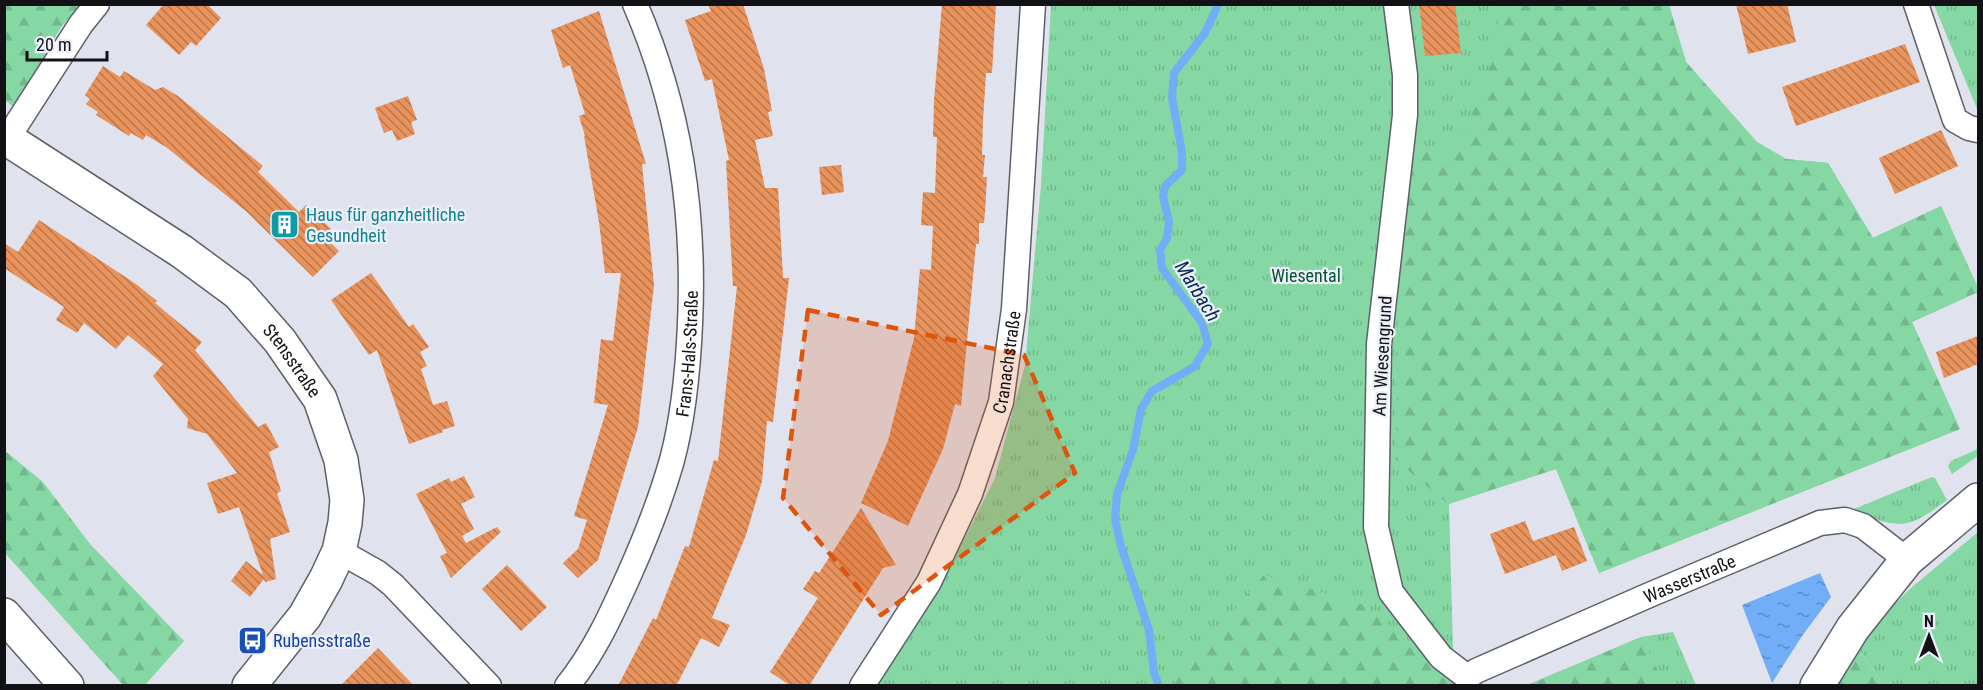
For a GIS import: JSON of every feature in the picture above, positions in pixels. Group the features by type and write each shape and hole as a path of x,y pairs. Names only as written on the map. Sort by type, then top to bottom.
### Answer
{"main road":[{"name":"Stensstraße","path":"6,138 181,251 238,293 280,340 320,399 341,460 347,500 339,551 305,616 249,686"},
{"path":"1818,686 1853,628 1907,560 1978,501"},
{"path":"4,615 67,686"}],"street":[{"path":"6,138 81,24 97,4"},
{"name":"Frans-Hals-Straße","path":"567,686 608,621 646,538 672,458 682,411 688,365 692,294 690,223 680,149 663,80 635,4"},
{"name":"Cranachstraße","path":"862,686 929,582 970,494 1001,402 1015,297 1033,4"},
{"name":"Am Wiesengrund","path":"1396,4 1405,75 1405,115 1379,344 1376,526 1391,592 1441,657 1467,677"},
{"path":"1916,4 1955,120 1968,128 1978,130"},
{"name":"Wasserstraße","path":"1467,677 1586,622 1820,524 1845,520 1863,526 1907,560"},
{"path":"339,551 378,573 393,585 489,686"}],"highlighted area":[{"path":"808,310 1024,355 1075,473 881,615 783,498"}],"green space":[{"path":"4,5 81,5 61,27 15,108 5,100"},
{"name":"Wiesental","path":"1051,5 1669,5 1686,62 1757,142 1786,159 1828,163 1873,238 1941,206 1978,292 1912,322 1960,429 1599,573 1556,469 1449,504 1454,685 873,686 943,581 995,478 1025,365 1041,185"},
{"path":"1498,5 1669,5 1686,62 1757,142 1786,159 1828,163 1873,238 1941,206 1978,292 1912,322 1960,429 1599,573 1556,469 1448,504 1396,460 1399,276 1406,151 1455,150 1498,47"},
{"path":"1934,5 1978,5 1978,111"},
{"path":"1978,449 1978,456 1952,474 1948,466 1951,461"},
{"path":"4,450 43,482 90,544 184,641 145,685 123,685 5,553"},
{"path":"1932,477 1935,478 1947,500 1920,518 1900,524 1849,511"},
{"path":"1978,532 1978,685 1883,685 1859,649 1882,616 1911,588"},
{"path":"1264,575 1364,605 1451,685 1174,685 1195,656"},
{"path":"1673,632 1696,685 1527,686 1641,637"},
{"path":"1641,637 1665,685 1527,685"},
{"path":"1859,649 1883,685 1838,686"}],"water":[{"path":"1820,573 1831,597 1802,636 1772,683 1742,605"}],"building":[{"path":"164,4 207,4 221,18 196,46 191,42 179,55 146,25"},
{"path":"708,4 743,4 764,69 772,111 768,112 773,136 755,140 765,188 778,188 783,278 789,278 773,422 767,421 762,481 746,535 712,618 730,625 719,647 701,638 676,686 618,686 653,618 656,620 685,546 689,547 714,460 718,461 737,286 733,286 726,161 729,160 712,79 705,81 685,20 711,11"},
{"path":"942,4 996,4 992,73 986,73 983,120 982,155 985,155 983,177 987,177 985,212 984,223 979,223 979,244 976,244 961,406 955,404 943,449 908,526 861,503 888,441 914,338 920,269 931,270 933,226 921,225 923,192 935,193 937,137 933,137 934,101"},
{"path":"1419,4 1455,4 1461,53 1425,56"},
{"path":"1736,4 1787,4 1796,42 1748,54"},
{"path":"599,11 646,164 642,164 654,285 638,427 598,560 578,578 563,563 578,549 587,520 574,516 608,405 594,403 601,339 613,341 621,273 605,273 585,136 579,116 585,114 570,65 563,68 551,30"},
{"path":"1905,44 1920,82 1796,126 1782,87"},
{"path":"103,66 120,77 124,71 155,90 163,87 178,96 263,166 258,172 299,212 306,205 331,229 324,236 339,251 313,277 247,212 166,147 146,135 143,140 131,133 129,136 96,115 98,112 86,104 90,99 85,95"},
{"path":"408,96 417,120 411,122 415,134 397,141 392,130 384,133 375,108"},
{"path":"1941,130 1958,166 1895,194 1879,158"},
{"path":"841,165 844,192 822,195 819,167"},
{"path":"39,220 136,284 157,301 155,303 202,342 195,350 258,427 266,423 279,447 269,452 281,491 277,493 290,532 270,539 276,579 265,582 264,579 250,597 231,581 246,561 263,575 239,507 218,514 207,483 237,473 207,434 187,428 188,419 153,376 163,364 128,335 116,349 84,323 77,333 56,320 64,307 4,268 4,243 18,252"},
{"path":"371,273 409,327 413,324 429,347 420,352 427,366 421,369 433,405 447,401 455,426 409,444 377,350 369,355 331,300"},
{"path":"1978,336 1978,364 1944,378 1936,352"},
{"path":"464,476 475,497 461,504 474,529 462,536 466,543 497,527 501,532 451,578 440,556 447,553 416,494 449,478 451,482"},
{"path":"861,508 896,565 883,568 809,686 791,686 770,672 818,598 803,589 815,571 819,573"},
{"path":"1525,521 1533,541 1574,527 1587,561 1562,571 1556,555 1505,574 1490,534"},
{"path":"507,565 547,607 521,631 482,589"},
{"path":"378,648 414,686 340,686"}],"waterway":[{"name":"Marbach","path":"1159,686 1154,673 1149,630 1121,546 1115,519 1117,494 1133,450 1141,409 1152,391 1194,367 1208,344 1202,323 1162,268 1160,250 1167,238 1169,222 1163,197 1165,186 1182,170 1182,152 1172,98 1174,73 1205,33 1217,7 1216,4"}],"place":[{"name":"Haus für ganzheitliche Gesundheit","path":"285,224"},
{"name":"Rubensstraße","path":"252,640"}]}
